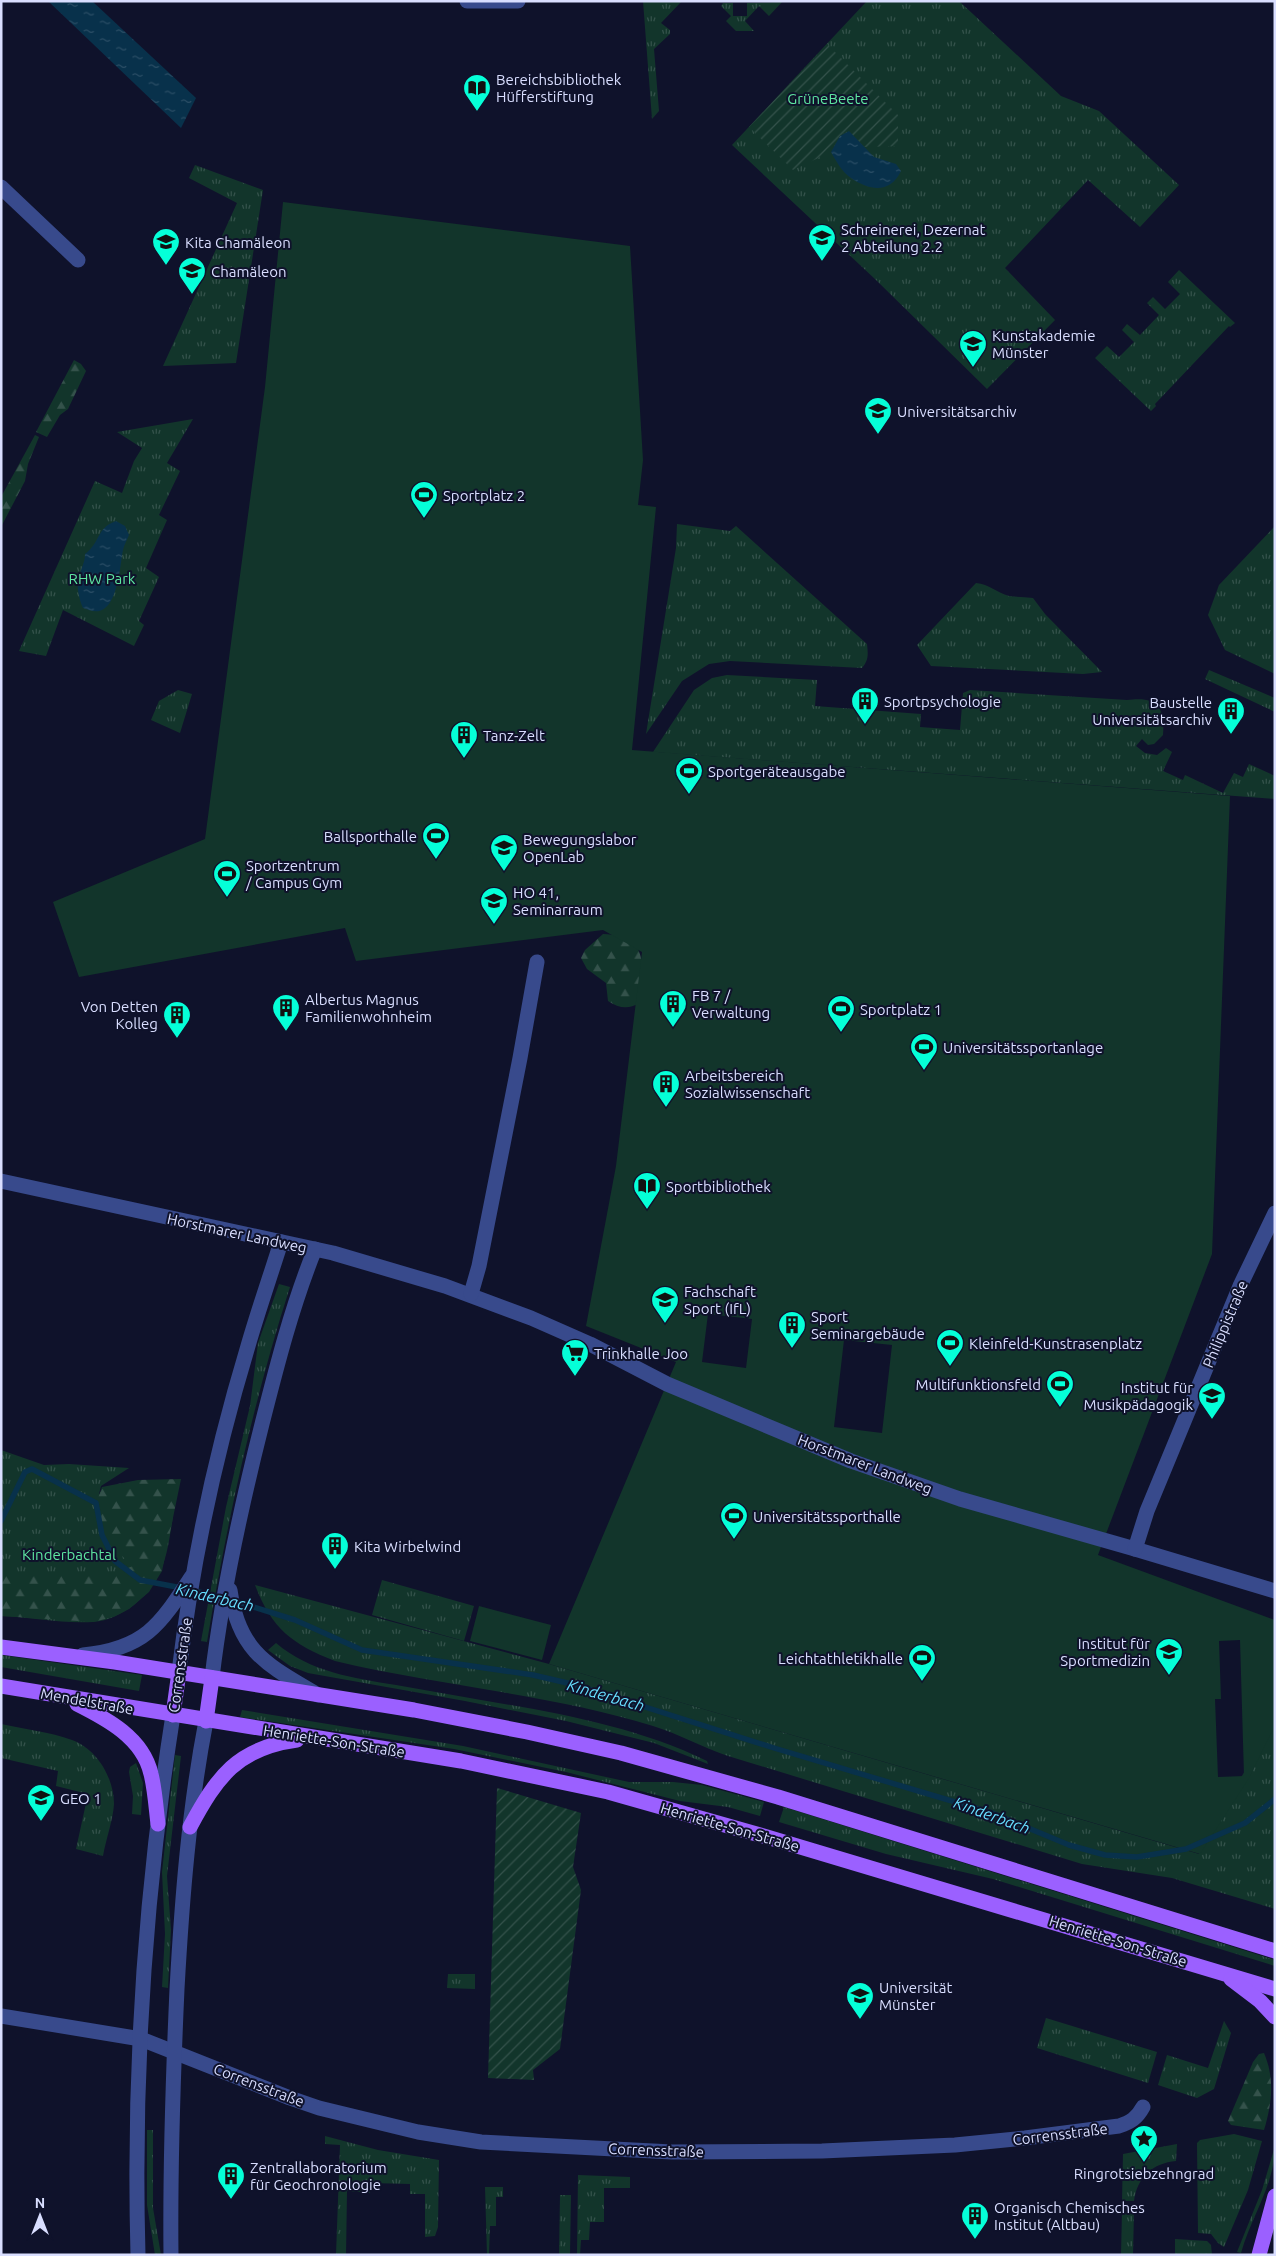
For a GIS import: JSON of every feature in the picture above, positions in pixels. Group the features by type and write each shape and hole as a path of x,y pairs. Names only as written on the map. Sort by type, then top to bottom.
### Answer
{"main road":[{"path":"1,1647 179,1672 528,1732 700,1774 1275,1951"},
{"name":"Corrensstraße","path":"173,1715 179,1672"},
{"path":"206,1721 212,1678"},
{"name":"Mendelstraße","path":"1,1686 173,1715"},
{"path":"62,1697 111,1722 126,1734 137,1747 152,1776 158,1824"},
{"name":"Henriette-Son-Straße","path":"173,1715 461,1761 608,1792 767,1836 1275,1989"},
{"path":"190,1827 215,1784 238,1760 267,1745 310,1738"},
{"path":"1247,1942 1275,1940"},
{"path":"1222,1973 1260,2001 1275,2017"},
{"path":"1259,2255 1275,2196"}],"street":[{"path":"467,1 518,1"},
{"path":"1,187 78,260"},
{"path":"471,1294 488,1218 537,962"},
{"name":"Horstmarer Landweg","path":"1,1181 315,1249 368,1262 471,1294 582,1340 667,1384 851,1461 960,1499 1135,1548 1275,1591"},
{"name":"Philippistraße","path":"1135,1548 1147,1511 1237,1294 1275,1213"},
{"name":"Corrensstraße","path":"179,1672 182,1601 192,1577 233,1398 281,1242"},
{"path":"212,1678 228,1613 228,1586 248,1483 268,1400 290,1322 315,1249"},
{"path":"72,1656 102,1653 128,1646 159,1623 182,1601"},
{"path":"228,1613 244,1637 264,1661 282,1674 319,1695"},
{"name":"Corrensstraße","path":"138,2255 137,2176 144,1970 158,1824 173,1715"},
{"path":"171,2255 171,2124 182,1924 190,1827 206,1721"},
{"path":"1,2016 141,2039"},
{"name":"Corrensstraße","path":"141,2039 319,2108 395,2127 480,2142 708,2152 910,2147 1025,2138 1119,2126 1130,2122 1143,2107"}],"green space":[{"path":"643,1 682,1 661,23 670,30 670,34 654,49 659,111 652,119"},
{"path":"867,1 959,1 1061,96 1099,111 1179,185 1140,227 1088,180 1005,268 1055,320 987,389 876,280 732,145"},
{"path":"782,2 769,16 759,6 745,21 754,31 736,31 726,21 731,16 721,6 723,3 733,3 733,16 747,16 747,3"},
{"name":"GrüneBeete","path":"827,44 898,115 898,146 864,147 848,131 840,136 831,152 793,170 749,127"},
{"path":"195,165 263,190 236,363 163,366 237,203 189,178"},
{"name":"Universitätssportanlage","path":"283,202 630,246 643,460 638,505 656,507 632,750 1230,796 1212,1254 1098,1555 1275,1620 1275,1725 1249,1778 1200,1854 549,1664 676,1362 586,1326 616,1166 642,952 603,930 356,961 345,928 79,977 53,902 205,839 265,387","holes":["708,1314 752,1319 746,1368 702,1362","844,1340 892,1345 882,1433 834,1427","1240,1640 1244,1776 1218,1777 1215,1699 1221,1699 1219,1641"]},
{"path":"1179,270 1235,323 1229,326 1155,404 1156,406 1151,411 1095,358 1107,346 1119,357 1134,342 1122,330 1127,324 1140,335 1159,315 1147,303 1153,297 1165,309 1180,294 1168,282"},
{"path":"74,360 81,364 86,371 68,409 60,415 47,437 36,432"},
{"name":"RHW Park","path":"193,419 167,463 180,471 159,515 167,520 146,568 159,577 139,621 144,625 134,646 63,610 46,656 19,651 95,481 122,493 134,461 142,448 117,432"},
{"path":"35,435 39,437 28,464 25,481 1,527 1,497"},
{"path":"677,524 730,531 736,526 867,644 868,657 862,668 730,661 709,664 682,681 646,734 676,548"},
{"path":"1275,526 1275,674 1225,650 1208,615 1219,585"},
{"path":"976,583 1009,596 1033,598 1045,614 1102,672 1083,674 931,666 917,645"},
{"path":"1209,670 1275,698 1275,712 1205,679"},
{"path":"727,675 817,680 815,706 921,714 920,727 960,730 963,693 970,690 1146,700 1157,705 1160,710 1163,735 1154,744 1148,745 1142,739 1136,746 1145,753 1157,755 1166,748 1172,752 1163,771 1183,780 1185,775 1223,793 1234,773 1243,777 1249,764 1275,776 1275,799 653,752 694,690 712,678"},
{"path":"178,690 192,694 180,733 151,720 159,701"},
{"path":"603,934 619,936 630,941 637,947 641,955 642,977 639,1003 631,1007 616,1005 608,1001 606,983 587,969 581,958 585,950"},
{"path":"279,1284 290,1287 264,1374 242,1463 223,1552 207,1642 201,1641 226,1507 250,1406 258,1343"},
{"name":"Kinderbachtal","path":"1,1450 44,1465 69,1464 129,1468 101,1486 99,1494 173,1517 163,1565 152,1586 144,1596 125,1611 109,1619 99,1621 70,1622 1,1616"},
{"path":"181,1479 162,1571 149,1592 129,1609 113,1617 93,1622 1,1616 1,1574 110,1575 133,1566 102,1538 94,1509 102,1487 138,1480"},
{"path":"382,1580 474,1606 464,1641 372,1615"},
{"path":"255,1585 549,1664 1199,1854 1275,1716 1275,1909 1172,1878 1082,1864 728,1756 663,1729 614,1715 535,1698 375,1670 335,1661 307,1648 285,1633 269,1613"},
{"path":"479,1606 551,1625 542,1660 470,1641"},
{"path":"276,1643 303,1661 333,1672 364,1680 539,1710 597,1723 653,1739 707,1761 708,1764 654,1743 566,1721 308,1673 290,1666 268,1650"},
{"path":"1,1655 142,1675 139,1691 1,1667"},
{"path":"242,1710 463,1746 629,1782 673,1782 702,1785 764,1802 760,1816 728,1807 680,1801 566,1772 454,1749 240,1717"},
{"path":"1,1724 64,1737 81,1744 96,1757 111,1784 114,1804 103,1856 76,1849 88,1794 56,1786 58,1771 1,1758"},
{"path":"175,1755 181,1756 167,1876 171,1930 168,1988 162,1987 165,1934 162,1872"},
{"path":"136,1763 143,1783 141,1815 132,1814 133,1796 129,1772 130,1767"},
{"path":"497,1788 581,1813 573,1867 581,1890 560,2049 533,2070 534,2080 488,2078"},
{"path":"784,1807 1275,1960 1275,1966 993,1879 886,1854 779,1822"},
{"path":"448,1974 475,1974 475,1989 447,1988"},
{"path":"1046,2018 1157,2052 1148,2083 1037,2048"},
{"path":"1224,2021 1231,2033 1214,2089 1197,2098 1158,2085 1167,2055 1208,2068"},
{"path":"1264,2053 1270,2072 1271,2091 1264,2130 1231,2125 1228,2121 1253,2062 1259,2054"},
{"path":"147,2130 153,2130 153,2208 161,2255 155,2255 147,2205"},
{"path":"1234,2134 1262,2141 1248,2190 1224,2247 1211,2234 1198,2233 1197,2143 1200,2140"},
{"path":"325,2136 378,2150 439,2160 438,2227 435,2236 425,2237 425,2194 410,2194 410,2184 371,2183 370,2193 347,2191 346,2255 336,2255 340,2145 325,2144"},
{"path":"1177,2144 1176,2161 1153,2168 1143,2178 1134,2201 1122,2201 1123,2154"},
{"path":"1275,2146 1274,2160 1267,2187 1241,2253 1237,2252 1262,2190"},
{"path":"578,2175 630,2177 630,2188 604,2188 604,2222 590,2222 589,2240 581,2240 580,2255 577,2255"},
{"path":"485,2187 503,2187 503,2197 496,2197 496,2226 490,2226 489,2255 487,2255"},
{"path":"560,2195 571,2195 570,2255 559,2255"},
{"path":"1134,2211 1133,2255 1121,2255 1122,2212"},
{"path":"1175,2239 1207,2241 1211,2245 1212,2255 1175,2255"}],"water":[{"path":"48,1 92,1 196,98 181,128"},
{"path":"849,131 874,157 896,164 901,171 891,184 879,188 865,186 842,170 831,152 840,136"},
{"path":"116,521 125,526 129,535 123,548 112,600 100,611 83,608 79,597 78,581 85,554 94,545 105,527"}],"waterway":[{"name":"Kinderbach","path":"1,1521 25,1472 32,1469 96,1503 102,1535 115,1561 140,1580 182,1588"},
{"name":"Kinderbach","path":"191,1590 223,1598"},
{"name":"Kinderbach","path":"234,1601 295,1620 362,1650 533,1675 576,1685 774,1748 992,1813 1069,1845 1105,1855 1137,1857 1186,1849 1245,1823 1275,1799"}],"place":[{"name":"Bereichsbibliothek Hüfferstiftung","path":"477,112"},
{"name":"Schreinerei, Dezernat 2 Abteilung 2.2","path":"822,262"},
{"name":"Kita Chamäleon","path":"166,266"},
{"name":"Chamäleon","path":"192,295"},
{"name":"Kunstakademie Münster","path":"973,368"},
{"name":"Universitätsarchiv","path":"878,435"},
{"name":"Sportplatz 2","path":"424,519"},
{"name":"Sportpsychologie","path":"865,725"},
{"name":"Baustelle Universitätsarchiv","path":"1231,735"},
{"name":"Tanz-Zelt","path":"464,759"},
{"name":"Sportgeräteausgabe","path":"689,795"},
{"name":"Ballsporthalle","path":"436,860"},
{"name":"Bewegungslabor OpenLab","path":"504,872"},
{"name":"Sportzentrum / Campus Gym","path":"227,898"},
{"name":"HO 41, Seminarraum","path":"494,925"},
{"name":"FB 7 / Verwaltung","path":"673,1028"},
{"name":"Albertus Magnus Familienwohnheim","path":"286,1032"},
{"name":"Sportplatz 1","path":"841,1033"},
{"name":"Von Detten Kolleg","path":"177,1039"},
{"name":"Universitätssportanlage","path":"924,1071"},
{"name":"Arbeitsbereich Sozialwissenschaft","path":"666,1108"},
{"name":"Sportbibliothek","path":"647,1210"},
{"name":"Fachschaft Sport (IfL)","path":"665,1324"},
{"name":"Sport Seminargebäude","path":"792,1349"},
{"name":"Kleinfeld-Kunstrasenplatz","path":"950,1367"},
{"name":"Trinkhalle Joo","path":"575,1377"},
{"name":"Multifunktionsfeld","path":"1060,1408"},
{"name":"Institut für Musikpädagogik","path":"1212,1420"},
{"name":"Universitätssporthalle","path":"734,1540"},
{"name":"Kita Wirbelwind","path":"335,1570"},
{"name":"Institut für Sportmedizin","path":"1169,1676"},
{"name":"Leichtathletikhalle","path":"922,1682"},
{"name":"GEO 1","path":"41,1822"},
{"name":"Universität Münster","path":"860,2020"},
{"name":"Ringrotsiebzehngrad","path":"1144,2163"},
{"name":"Zentrallaboratorium für Geochronologie","path":"231,2200"},
{"name":"Organisch Chemisches Institut (Altbau)","path":"975,2240"}]}
